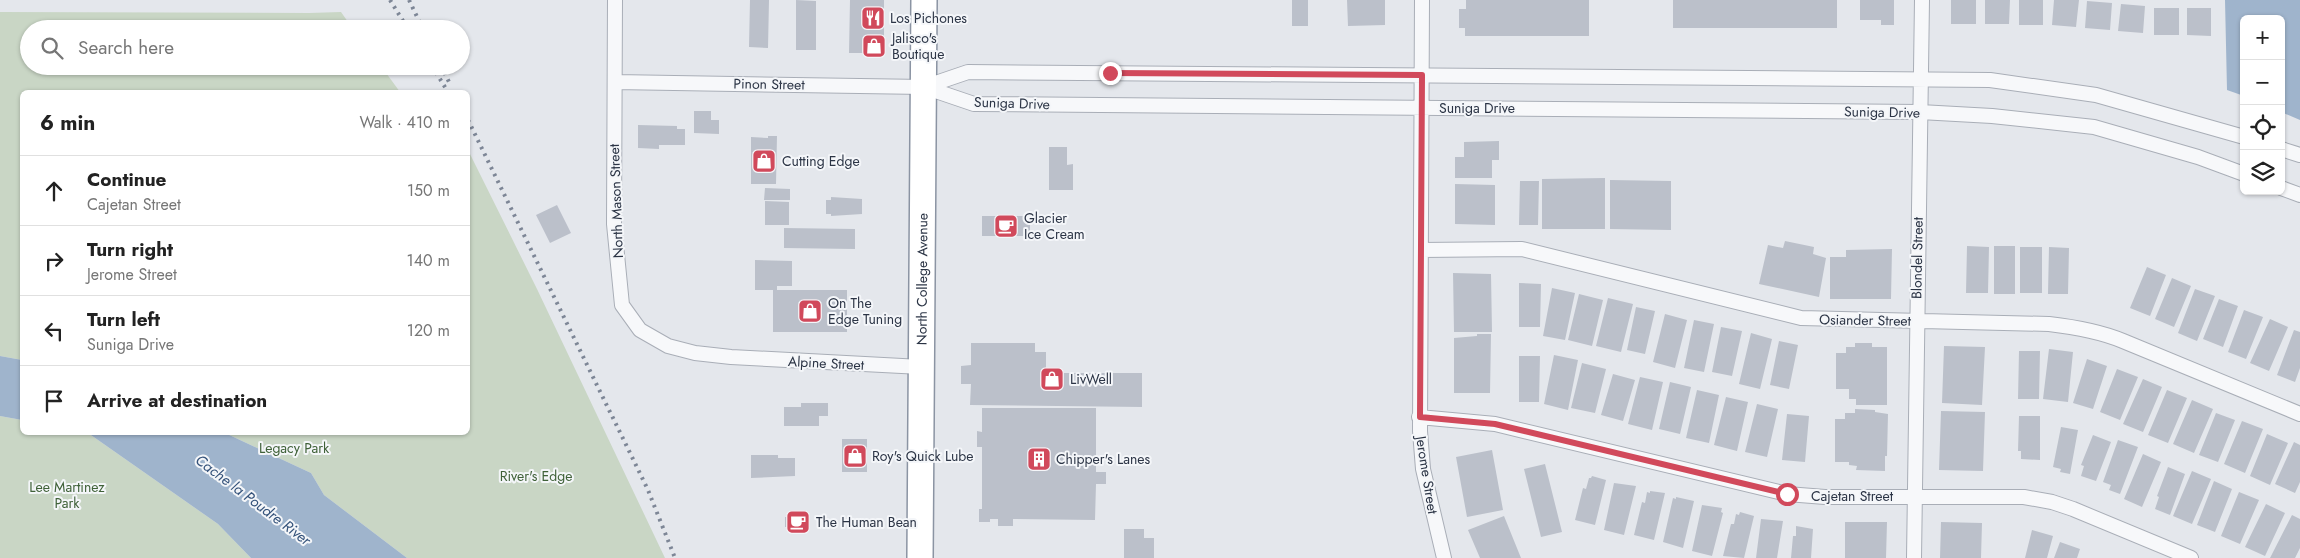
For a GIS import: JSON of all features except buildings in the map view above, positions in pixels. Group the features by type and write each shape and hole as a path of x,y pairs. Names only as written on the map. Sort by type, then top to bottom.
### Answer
{"highway":[{"name":"North College Avenue","path":"920,558 924,0"}],"street":[{"name":"North Mason Street","path":"615,0 614,224 622,305 640,330 668,346 695,353 731,357"},
{"name":"Jerome Street","path":"1422,0 1420,417 1423,469 1444,558"},
{"name":"Blondel Street","path":"1914,558 1922,0"},
{"path":"924,87 968,72 1990,80 2096,95 2240,135"},
{"name":"Pinon Street","path":"615,82 924,87"},
{"name":"Suniga Drive","path":"924,87 974,104 1920,112 1992,116 2094,127 2198,157 2240,173"},
{"path":"2284,150 2300,155"},
{"path":"2285,189 2300,195"},
{"name":"Osiander Street","path":"1421,250 1522,249 1801,318 2049,324 2098,331 2300,414"},
{"name":"Alpine Street","path":"731,357 921,367"},
{"name":"Cajetan Street","path":"1420,417 1495,424 1787,494 1825,497 2024,497 2052,502 2191,558"}],"green space":[{"path":"0,12 341,12 347,20 20,20 20,75 388,75 399,90 20,90 20,360 0,356"},
{"name":"River's Edge","path":"470,154 537,289 665,558 407,558 324,495 311,473 229,435 470,435"},
{"name":"Lee Martinez Park","path":"0,416 20,420 20,435 91,435 218,524 251,558 0,558"}],"water":[{"path":"2225,0 2300,0 2300,120 2285,114 2285,15 2240,15 2240,95 2227,90"},
{"path":"0,356 20,360 20,420 0,416"},
{"name":"Cache la Poudre River","path":"91,435 229,435 311,473 324,495 407,558 251,558 218,524"}],"railway":[{"path":"390,0 402,20"},
{"path":"409,0 419,20"},
{"path":"438,75 447,90"},
{"path":"446,75 450,84"},
{"path":"470,124 648,490 675,558"}],"place":[{"name":"Los Pichones","path":"873,18"},
{"name":"Jalisco's Boutique","path":"874,46"},
{"name":"Cutting Edge","path":"764,161"},
{"name":"Glacier Ice Cream","path":"1006,226"},
{"name":"On The Edge Tuning","path":"810,311"},
{"name":"LivWell","path":"1052,379"},
{"name":"Roy's Quick Lube","path":"855,456"},
{"name":"Chipper's Lanes","path":"1039,459"},
{"name":"The Human Bean","path":"798,522"}],"route":[{"path":"1110,73 1422,75 1420,417 1495,424 1787,494"}],"park label":[{"name":"Legacy Park","path":"294,448"}]}
